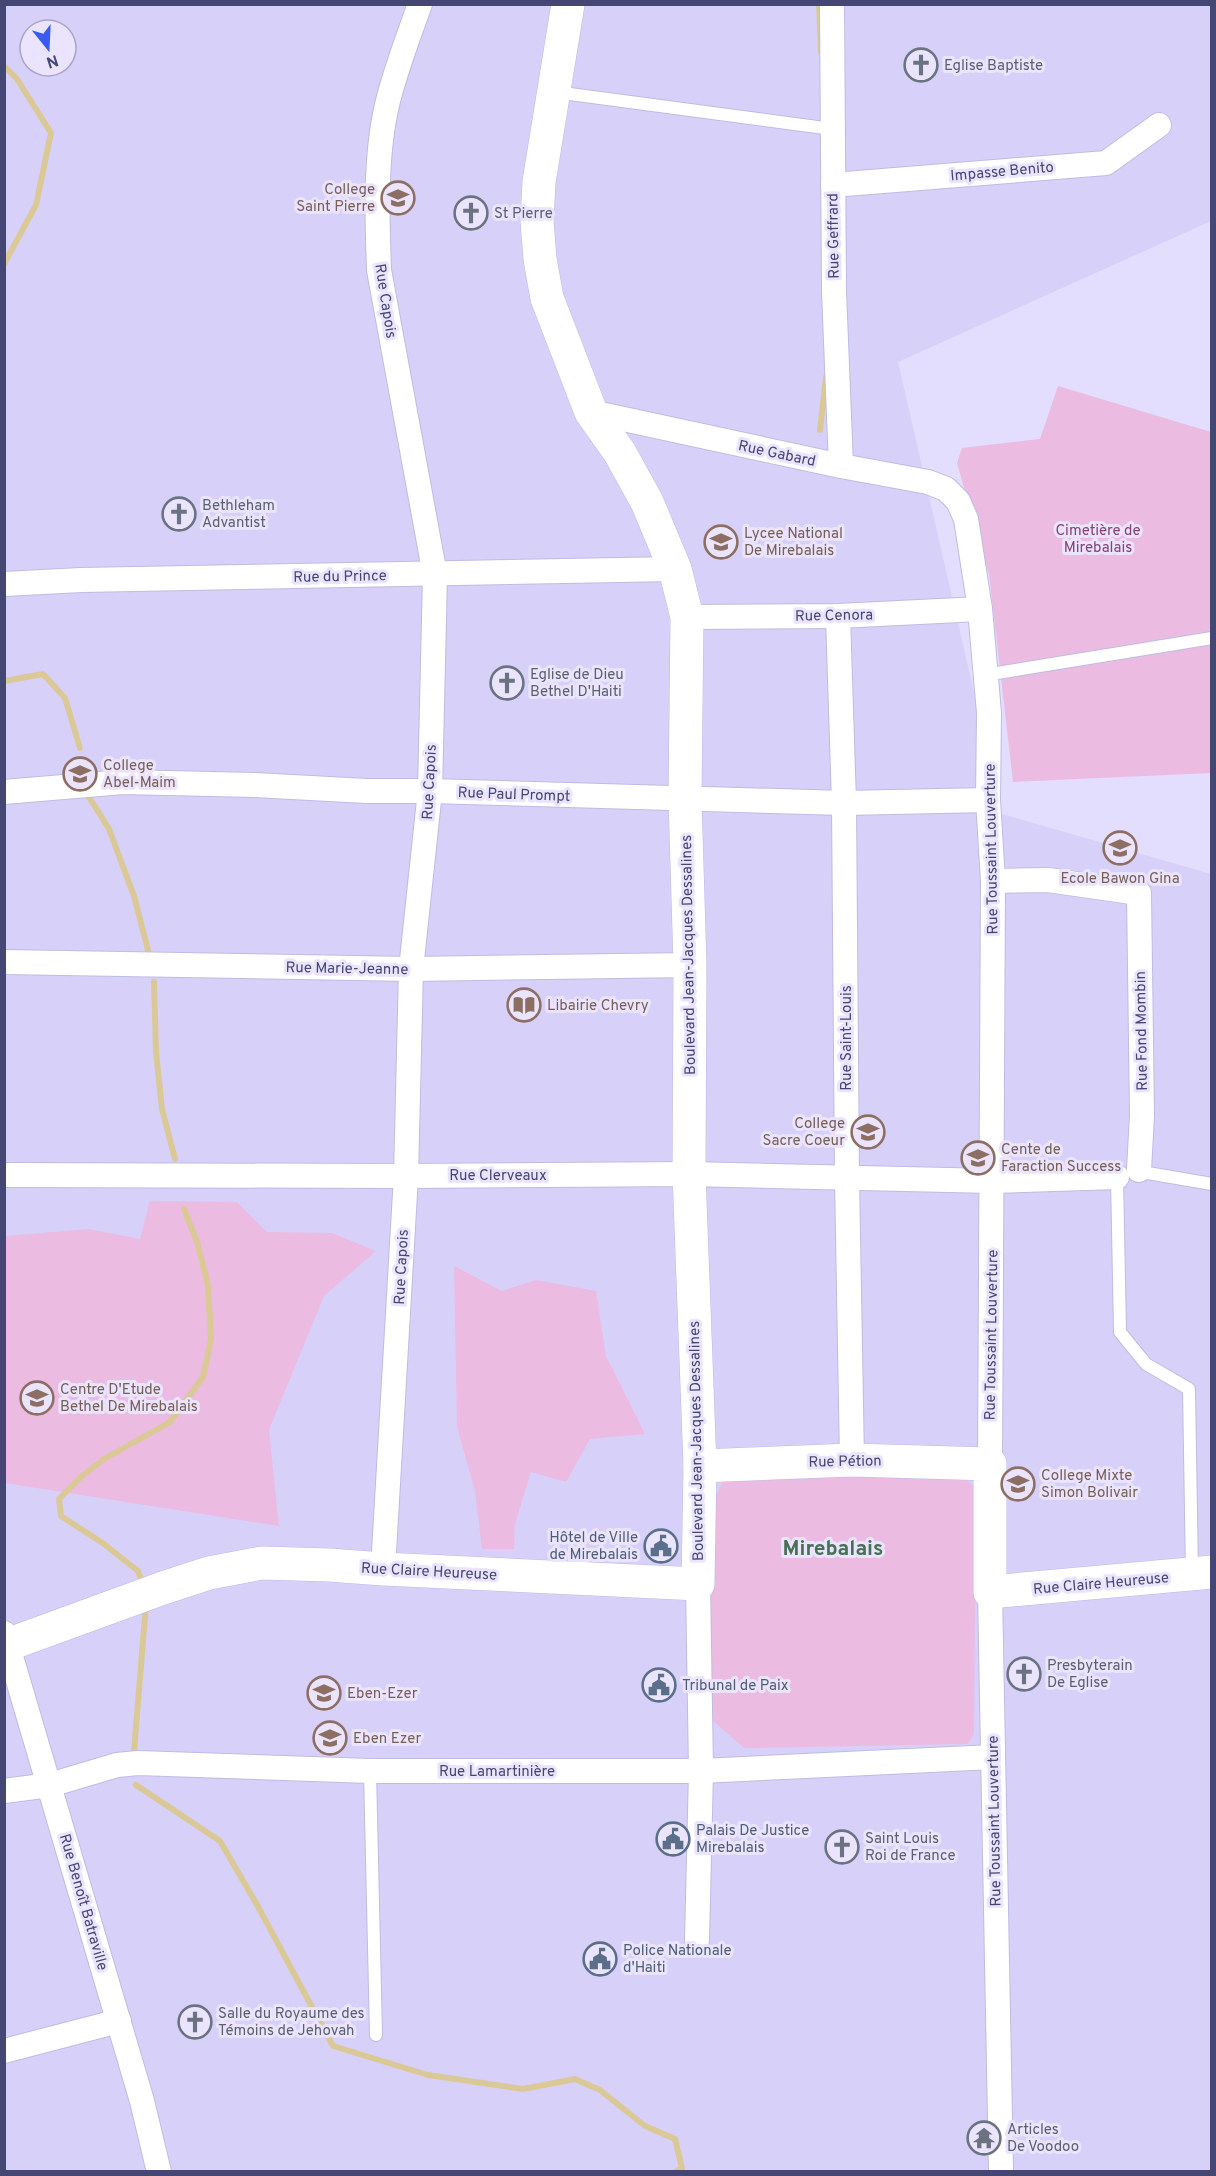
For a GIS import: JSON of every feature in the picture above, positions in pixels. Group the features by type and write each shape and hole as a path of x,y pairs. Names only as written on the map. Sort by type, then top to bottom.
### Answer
{"main road":[{"name":"Boulevard Jean-Jacques Dessalines","path":"568,4 539,182 537,221 540,259 547,298 591,412 620,453 647,502 675,569 687,617 685,799 690,965 689,1174 700,1466 698,1584"},
{"name":"Rue Pétion","path":"700,1466 852,1460 990,1464"},
{"name":"Rue Toussaint Louverture","path":"990,1464 990,1592"},
{"name":"Rue Claire Heureuse","path":"6,1641 209,1573 262,1563 698,1584"},
{"name":"Rue Claire Heureuse","path":"990,1592 1202,1573"}],"street":[{"name":"Rue Capois","path":"383,1569 406,1176 411,969 430,791 435,575 380,270 377,228 380,155 387,106 420,4"},
{"name":"Rue Geffrard","path":"831,4 834,291 841,466"},
{"name":"Impasse Benito","path":"832,185 1106,163 1159,125"},
{"name":"Rue Gabard","path":"591,412 841,466 928,482 946,489 958,501"},
{"name":"Rue Toussaint Louverture","path":"958,501 966,519 980,609 989,713 988,800 993,881 990,1464"},
{"name":"Rue du Prince","path":"4,584 81,580 675,569"},
{"name":"Rue Cenora","path":"687,617 838,616 980,609"},
{"name":"Rue Saint-Louis","path":"838,616 844,802 852,1460"},
{"name":"Rue Paul Prompt","path":"4,792 123,782 685,799 844,802 988,800"},
{"name":"Rue Fond Mombin","path":"993,881 1048,880 1139,893 1142,1115 1128,1174"},
{"name":"Rue Marie-Jeanne","path":"4,962 411,969 690,965"},
{"name":"Rue Clerveaux","path":"4,1175 689,1174 992,1181 1128,1174"},
{"name":"Boulevard Jean-Jacques Dessalines","path":"697,1940 701,1771 698,1584"},
{"name":"Rue Toussaint Louverture","path":"990,1592 1001,2172"},
{"name":"Rue Benoît Batraville","path":"6,1641 142,2102 159,2172"},
{"name":"Rue Lamartinière","path":"4,1791 50,1785 126,1764 370,1771 701,1771 993,1757"},
{"path":"4,2051 118,2021"}],"lane":[{"path":"554,92 832,129"},
{"path":"986,675 1212,638"},
{"path":"1202,1573 1189,1389 1146,1364 1120,1332 1128,1174 1212,1184"},
{"path":"370,1771 376,2035"}],"shaded area":[{"path":"5,5 1211,5 1211,221 898,362 1002,814 1211,874 1211,2171 5,2172"}],"green space":[{"name":"Cimetière de Mirebalais","path":"1058,386 1211,432 1211,773 1013,782 989,574 957,463 962,448 1040,439"},
{"path":"150,1201 237,1202 267,1232 332,1233 376,1251 324,1296 269,1430 279,1526 5,1483 5,1236 89,1229 140,1239"},
{"path":"454,1266 502,1291 536,1280 596,1291 606,1356 645,1434 590,1439 566,1482 531,1472 515,1524 514,1549 482,1549 475,1491 457,1427"},
{"path":"952,1468 975,1487 980,1517 975,1613 974,1734 968,1744 744,1748 713,1721 708,1555 715,1499 726,1472"}],"waterway":[{"path":"819,4 821,52"},
{"path":"4,66 17,79 51,133 36,205 4,264"},
{"path":"820,430 826,377"},
{"path":"4,681 43,674 65,698 80,748"},
{"path":"89,797 109,829 134,896 149,954"},
{"path":"154,982 156,1052 162,1109 175,1159"},
{"path":"143,1585 138,1571 104,1544 61,1516 59,1499 82,1476 104,1459 170,1422 203,1377 211,1339 208,1285 197,1242 184,1209"},
{"path":"134,1751 146,1604"},
{"path":"136,1785 220,1841 333,2046 428,2075 523,2089 575,2079 600,2090 645,2126 675,2139 682,2168 676,2172"}],"place":[{"name":"Eglise Baptiste","path":"921,65"},
{"name":"College Saint Pierre","path":"398,198"},
{"name":"St Pierre","path":"471,213"},
{"name":"Bethleham Advantist","path":"179,514"},
{"name":"Lycee National De Mirebalais","path":"721,542"},
{"name":"Eglise de Dieu Bethel D'Haiti","path":"507,683"},
{"name":"College Abel-Maim","path":"80,774"},
{"name":"Ecole Bawon Gina","path":"1120,848"},
{"name":"Libairie Chevry","path":"524,1005"},
{"name":"College Sacre Coeur","path":"868,1132"},
{"name":"Cente de Faraction Success","path":"978,1158"},
{"name":"Centre D'Etude Bethel De Mirebalais","path":"37,1398"},
{"name":"College Mixte Simon Bolivair","path":"1018,1484"},
{"name":"Hôtel de Ville de Mirebalais","path":"661,1546"},
{"name":"Presbyterain De Eglise","path":"1024,1674"},
{"name":"Tribunal de Paix","path":"659,1685"},
{"name":"Eben-Ezer","path":"324,1693"},
{"name":"Eben Ezer","path":"330,1738"},
{"name":"Palais De Justice Mirebalais","path":"673,1839"},
{"name":"Saint Louis Roi de France","path":"842,1847"},
{"name":"Police Nationale d'Haiti","path":"600,1959"},
{"name":"Salle du Royaume des Témoins de Jehovah","path":"195,2022"},
{"name":"Articles De Voodoo","path":"984,2138"}],"district":[{"name":"Mirebalais","path":"833,1548"}]}
